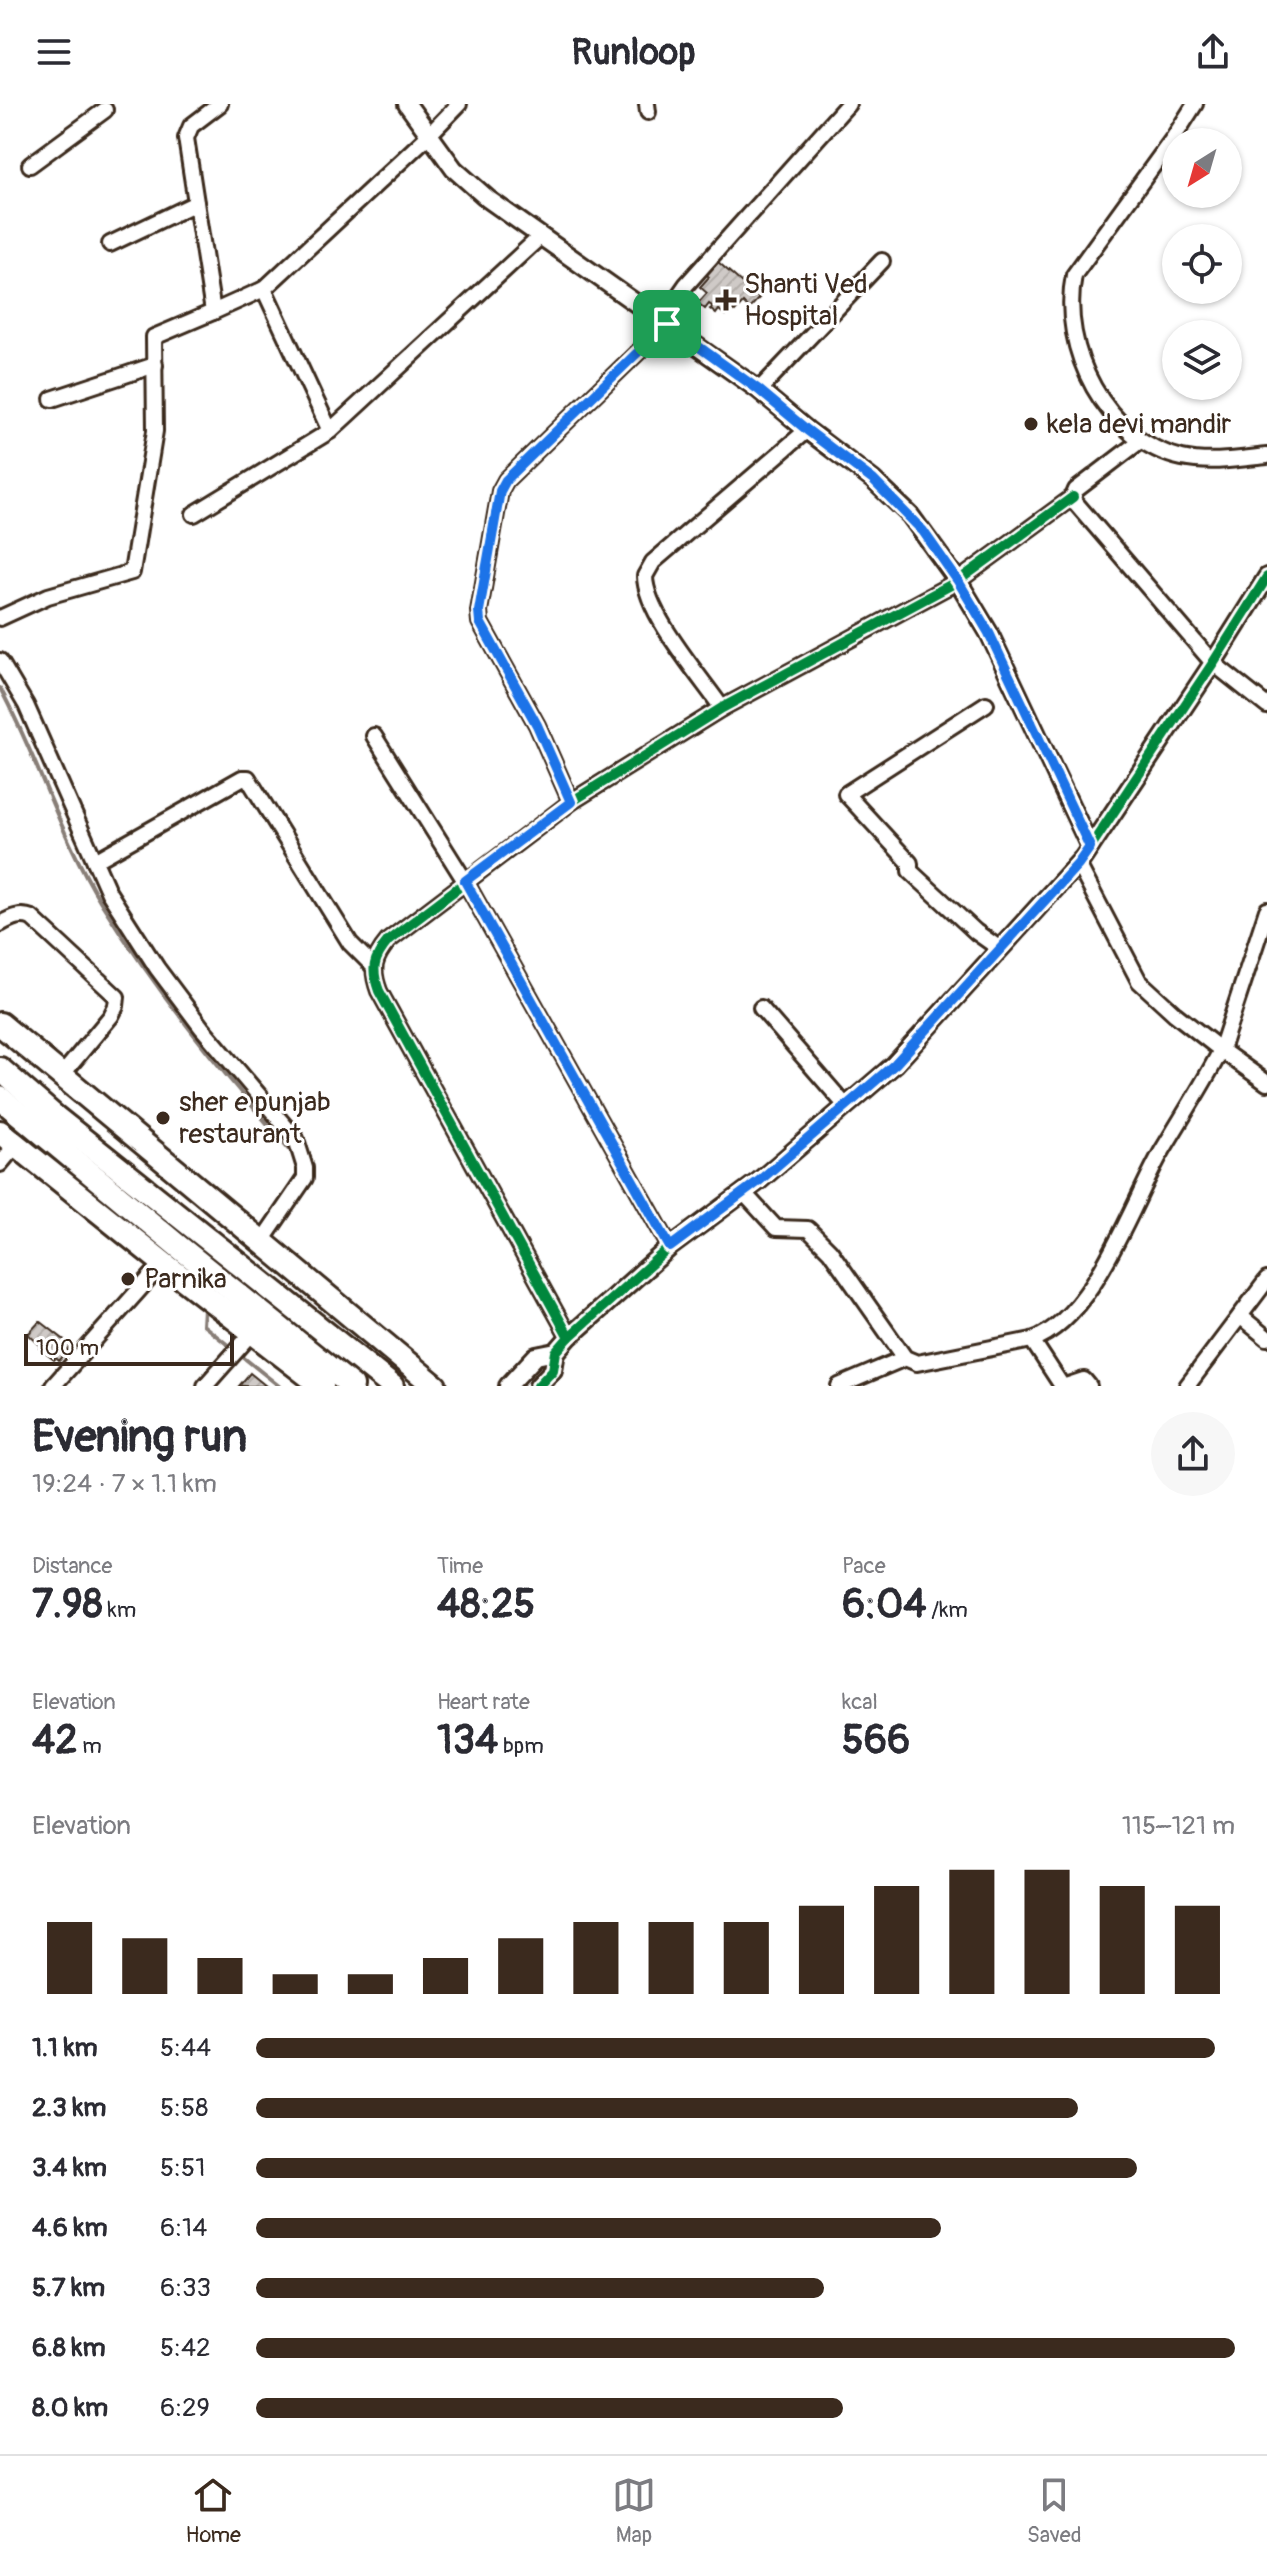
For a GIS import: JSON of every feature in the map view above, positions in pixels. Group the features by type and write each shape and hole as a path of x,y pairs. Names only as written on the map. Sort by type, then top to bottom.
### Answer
{"main road":[{"path":"0,1024 435,1386"},
{"path":"0,1069 55,1117 392,1386"},
{"path":"0,1098 352,1386"},
{"path":"8,1138 163,1263 241,1345 322,1386"}],"street":[{"path":"213,312 187,133 191,126 220,104"},
{"path":"407,104 454,169 488,199 759,390 896,500 923,531 958,581 996,647 1090,847"},
{"path":"0,618 48,596 132,572 155,431 154,337 264,289 459,104"},
{"path":"571,802 537,725 480,622 479,611 500,491 506,480 667,324 686,285 848,104"},
{"path":"1195,104 1074,275 1070,295 1073,327 1087,373 1104,403 1140,441 1164,452 1203,461 1267,456"},
{"path":"30,165 107,106"},
{"path":"110,244 196,203"},
{"path":"194,514 330,431 541,236"},
{"path":"759,390 882,261"},
{"path":"264,289 330,431"},
{"path":"52,399 155,365"},
{"path":"722,708 658,617 648,596 645,576 653,562 807,430"},
{"path":"373,966 388,941 571,802 722,708 958,581 1073,497 1076,490 1099,470 1140,441"},
{"path":"1073,497 1077,506 1213,663 1267,706"},
{"path":"538,1386 553,1370 556,1352 569,1337 670,1247 743,1192 895,1064 1078,864 1267,577"},
{"path":"0,661 26,705 109,893 157,968 202,1028 296,1139 305,1178 262,1241"},
{"path":"986,704 846,794 910,863 910,871 976,932 1000,949"},
{"path":"374,736 465,881 670,1247"},
{"path":"95,861 242,778 248,778 350,943 373,966 379,991 569,1337"},
{"path":"1078,864 1139,981 1175,1014 1267,1083"},
{"path":"743,1192 776,1228 808,1229 830,1251 905,1358 917,1363 1032,1340 1048,1333 1062,1322 1095,1282 1161,1153 1221,1050 1267,910"},
{"path":"0,924 15,916 32,918 117,997 111,1016 62,1075"},
{"path":"761,1008 846,1106"},
{"path":"0,1164 8,1138"},
{"path":"53,1386 163,1263"},
{"path":"1187,1386 1267,1280"},
{"path":"1240,1316 1267,1338"},
{"path":"1032,1340 1064,1386 1084,1380 1089,1386"},
{"path":"205,1386 241,1345"},
{"path":"508,1386 536,1356 556,1352"},
{"path":"839,1386 905,1358"}],"building":[{"path":"717,261 759,298 749,309 743,303 735,312 730,308 725,315 719,310 716,314 709,304 705,309 698,303 707,293 700,287"},
{"path":"40,1321 72,1346 59,1361 40,1349 41,1346 28,1334"},
{"path":"250,1373 266,1386 239,1386"}],"waterway":[{"path":"0,688 74,851 102,904 194,1034 296,1157"},
{"path":"204,1308 203,1325 279,1386"}],"cycle path":[{"path":"569,1337 379,991 374,970 379,953 388,941 571,802 722,708 958,581 1073,497"},
{"path":"538,1386 553,1370 556,1352 569,1337 670,1247 759,1181 895,1064 1083,858 1267,577"}],"place":[{"name":"Shanti Ved Hospital","path":"726,300"},
{"name":"kela devi mandir","path":"1031,424"},
{"name":"sher e punjab restaurant","path":"163,1118"},
{"name":"Parnika","path":"128,1279"}],"route":[{"path":"667,324 759,390 873,480 896,500 923,531 989,633 1090,847 1078,864 895,1064 759,1181 670,1247 465,881 571,802 537,725 480,622 479,611 500,491 506,480 667,324"}]}
